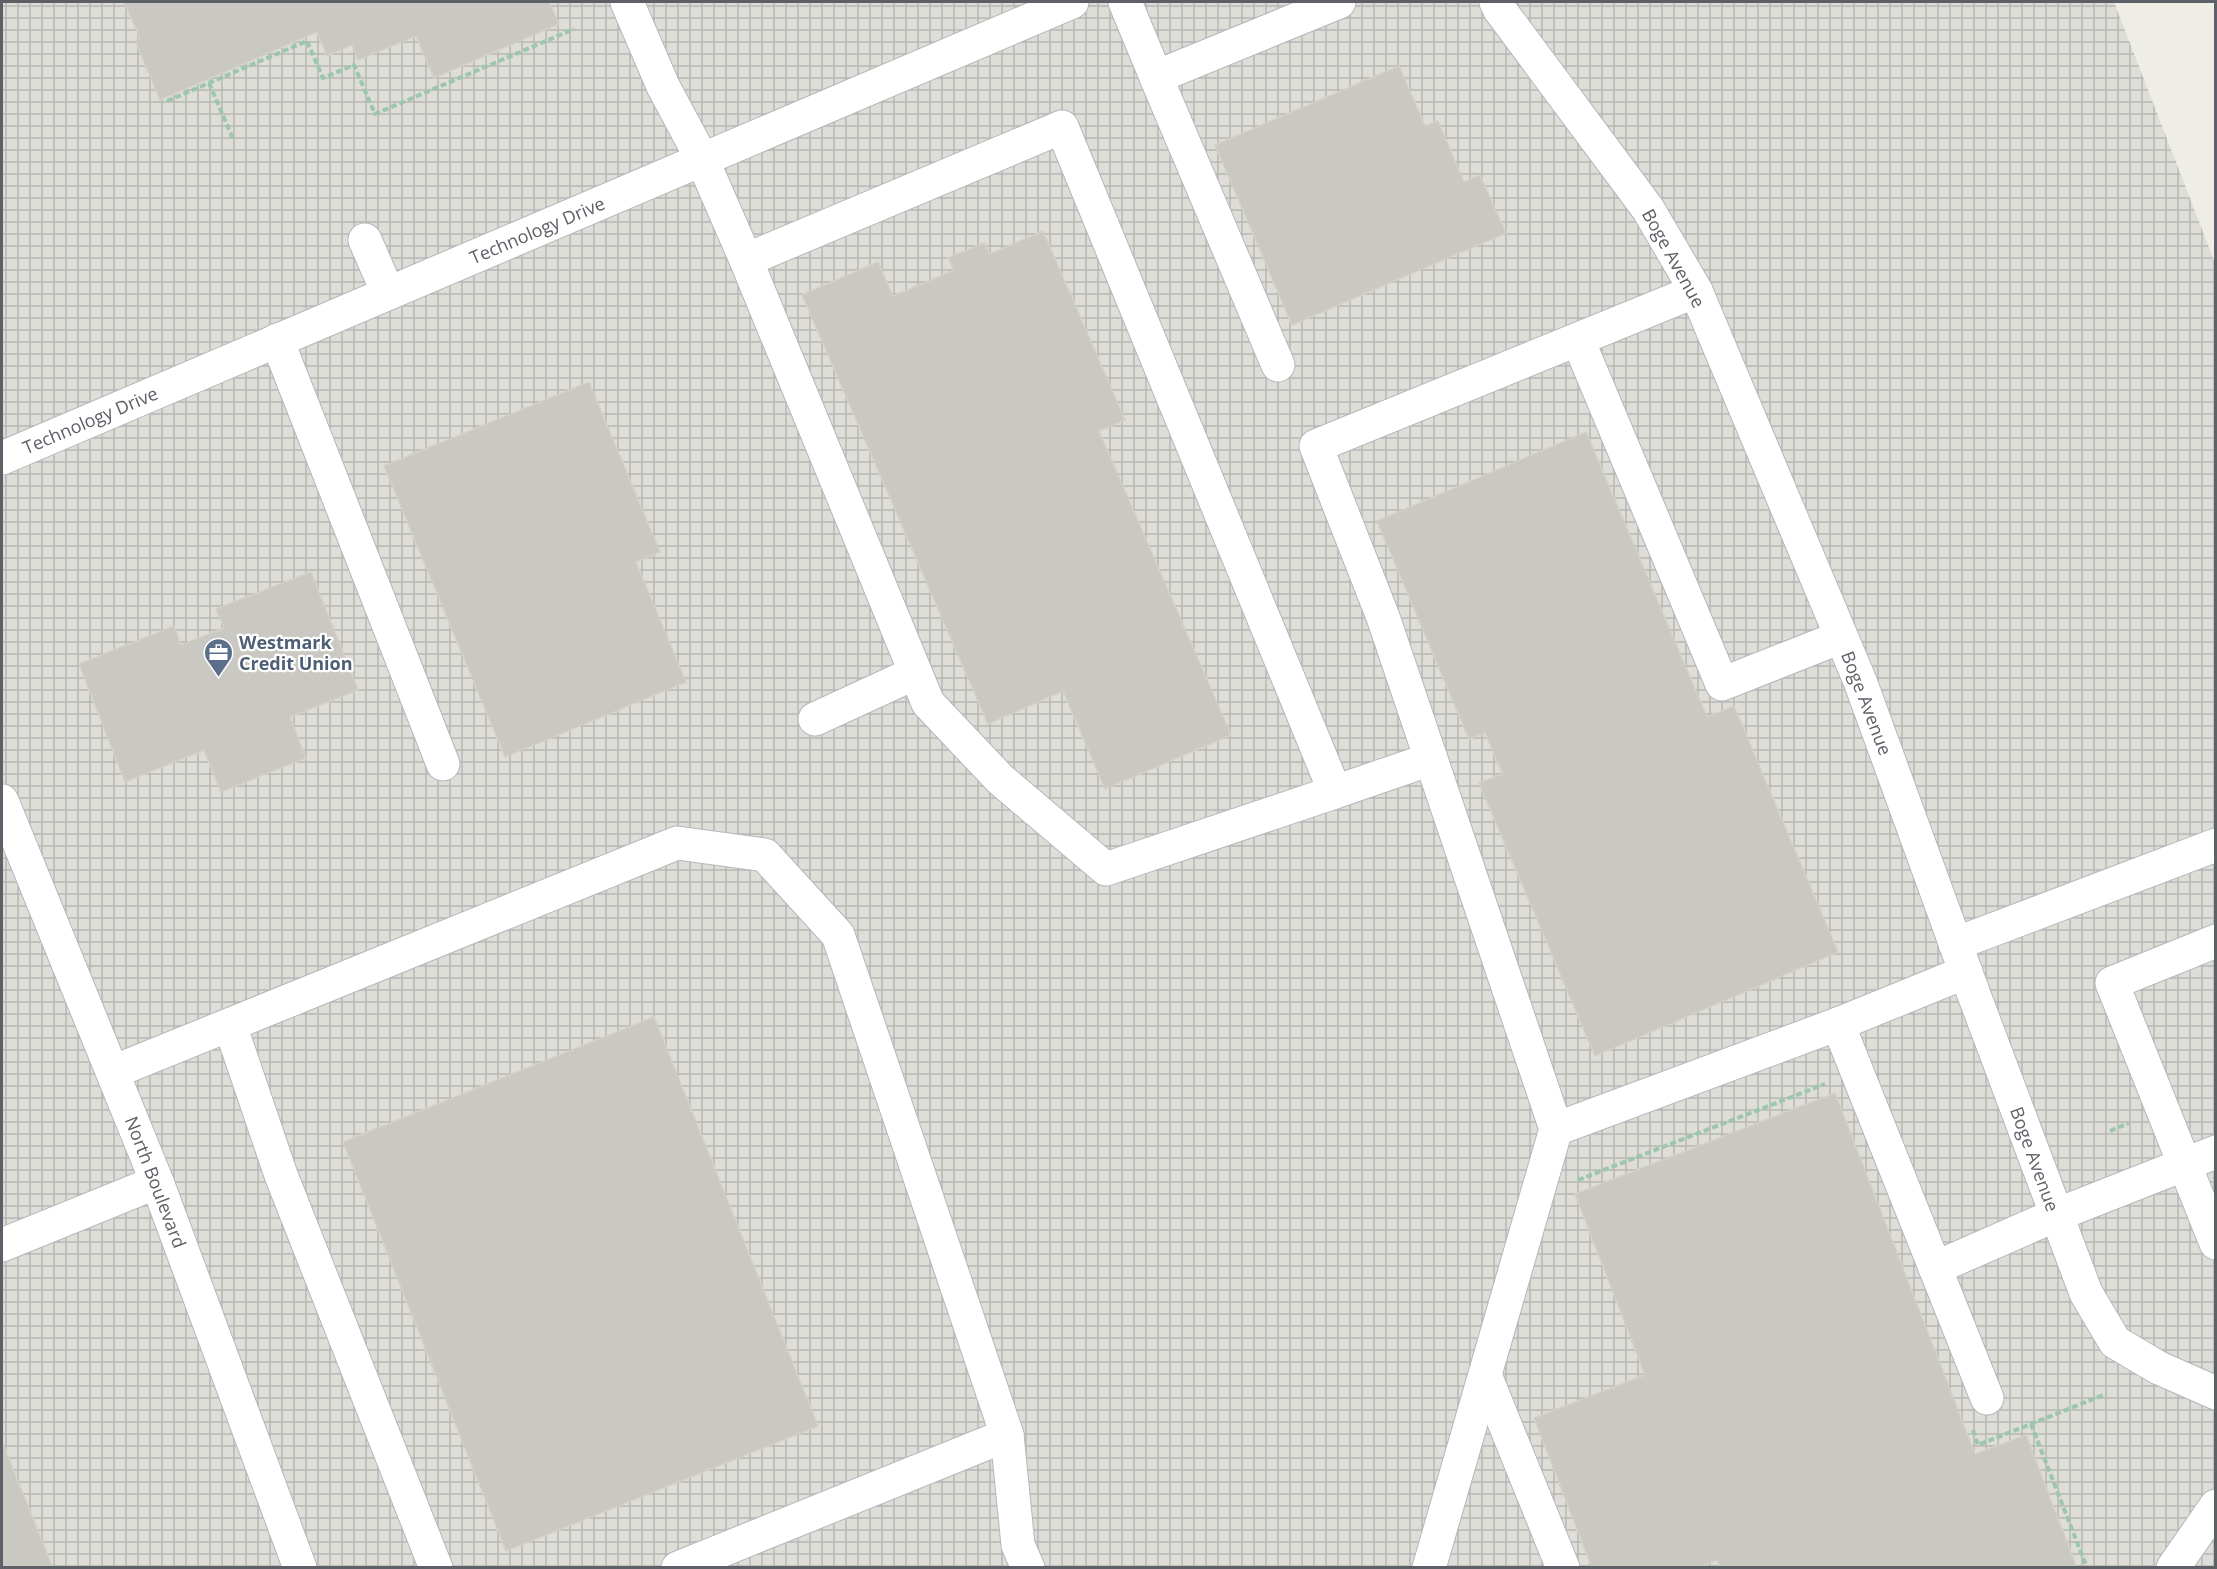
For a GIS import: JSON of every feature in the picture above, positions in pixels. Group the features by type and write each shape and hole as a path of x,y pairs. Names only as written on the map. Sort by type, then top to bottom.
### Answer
{"street":[{"path":"627,2 663,87 702,159 746,260 928,703 1000,779 1106,869 1431,759"},
{"name":"Technology Drive","path":"2,458 1072,2"},
{"path":"1125,2 1278,365"},
{"path":"1156,77 1339,2"},
{"name":"Boge Avenue","path":"1496,2 1648,209 1696,291 1860,681 1960,958 2086,1293 2115,1342 2159,1368 2216,1393"},
{"path":"746,260 1062,127 1335,792"},
{"path":"365,240 388,293"},
{"path":"1433,1564 1556,1129 1383,617 1316,446 1696,291"},
{"path":"277,340 443,764"},
{"path":"1578,340 1722,684 1841,637"},
{"path":"815,719 915,673"},
{"name":"North Boulevard","path":"4,815 157,1182 300,1568"},
{"path":"113,1072 677,843 765,855 838,935 1007,1435 1018,1545 1028,1568"},
{"path":"1556,1129 1838,1024 1960,958 2216,845"},
{"path":"2216,941 2112,983 2216,1243"},
{"path":"1838,1024 1987,1398"},
{"path":"230,1025 281,1175 436,1568"},
{"path":"1935,1268 2056,1215 2216,1152"},
{"path":"2,1245 157,1182"},
{"path":"1485,1375 1563,1568"},
{"path":"678,1568 1007,1435"},
{"path":"2173,1568 2216,1506"}],"path":[{"path":"167,101 308,41 324,78 354,65 375,114 574,29"},
{"path":"209,83 233,139"},
{"path":"1577,1181 1835,1080"},
{"path":"2110,1131 2139,1119"},
{"path":"2031,1424 2087,1568"}],"shaded area":[{"path":"2,2 2114,2 2215,263 2215,1567 2,1568"}],"building":[{"path":"124,2 549,2 559,24 434,78 416,36 358,60 352,45 327,56 317,32 160,100 135,40 140,38"},
{"path":"1399,66 1425,126 1438,121 1464,182 1480,175 1506,233 1292,325 1215,145"},
{"path":"1043,231 1125,420 1099,431 1231,735 1105,789 1063,691 988,724 802,295 878,262 893,296 954,270 948,258 984,243 990,254"},
{"path":"589,382 660,552 636,562 686,682 505,757 384,466"},
{"path":"1586,432 1707,717 1734,706 1838,952 1595,1056 1479,783 1503,774 1485,733 1469,739 1377,521"},
{"name":"Westmark Credit Union","path":"311,572 358,690 290,717 306,758 221,792 204,750 125,782 79,664 174,626 181,645 224,628 216,609"},
{"path":"654,1017 818,1426 506,1551 343,1142"},
{"path":"1835,1093 1975,1454 2026,1435 2077,1568 1720,1568 1717,1560 1698,1568 1592,1568 1534,1418 1645,1375 1575,1194"},
{"path":"2,1442 53,1568 2,1568"}],"place":[{"name":"Westmark Credit Union","path":"218,678"}]}
